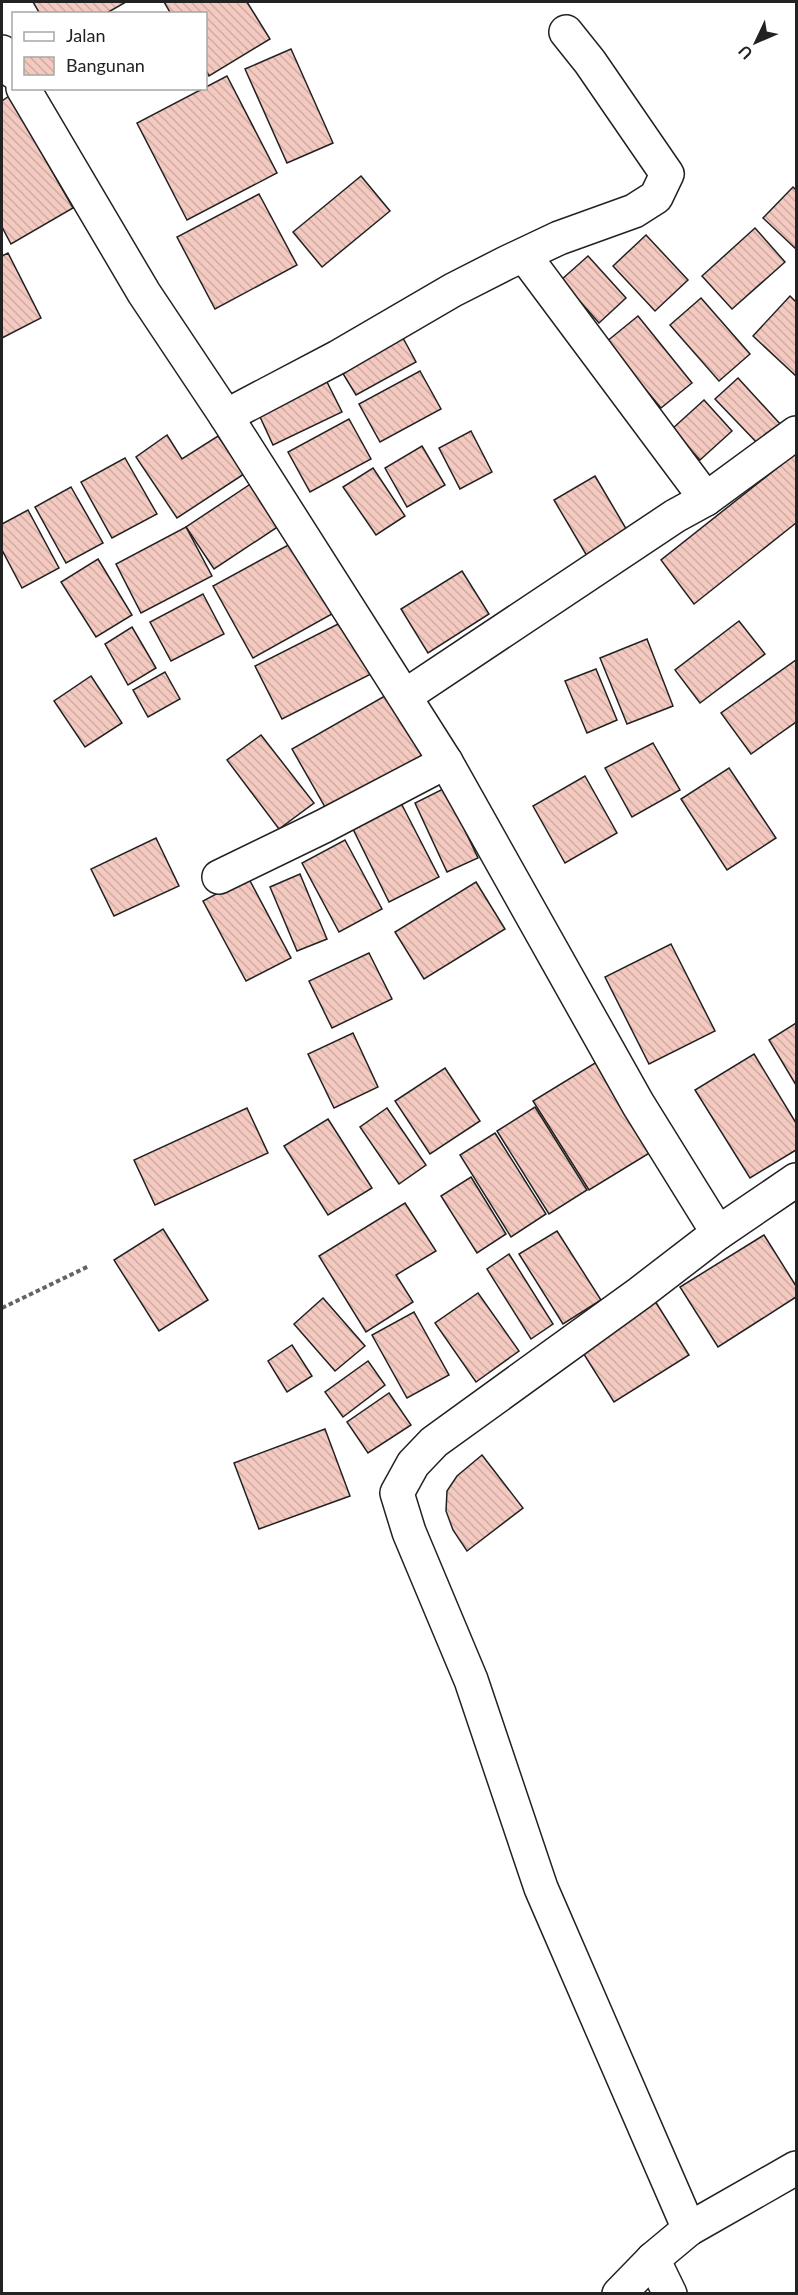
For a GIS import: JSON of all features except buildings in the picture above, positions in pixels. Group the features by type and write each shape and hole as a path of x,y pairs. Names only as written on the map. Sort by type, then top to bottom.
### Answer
{"street":[{"path":"226,416 338,357 453,290 559,238 634,211 656,197 667,174 590,62 566,32"},
{"path":"2,52 12,69"},
{"path":"24,90 144,293 226,416 446,762 638,1104 718,1233"},
{"path":"524,255 706,499"},
{"path":"405,696 675,516 706,499 796,433"},
{"path":"219,877 324,826 446,762"},
{"path":"689,2229 541,1888 471,1680 409,1532 397,1494 413,1464 434,1442 640,1293 718,1233 796,1180"},
{"path":"619,2294 653,2259 689,2229 796,2168"},
{"path":"653,2259 670,2294"}],"path":[{"path":"2,1308 89,1266"}]}
